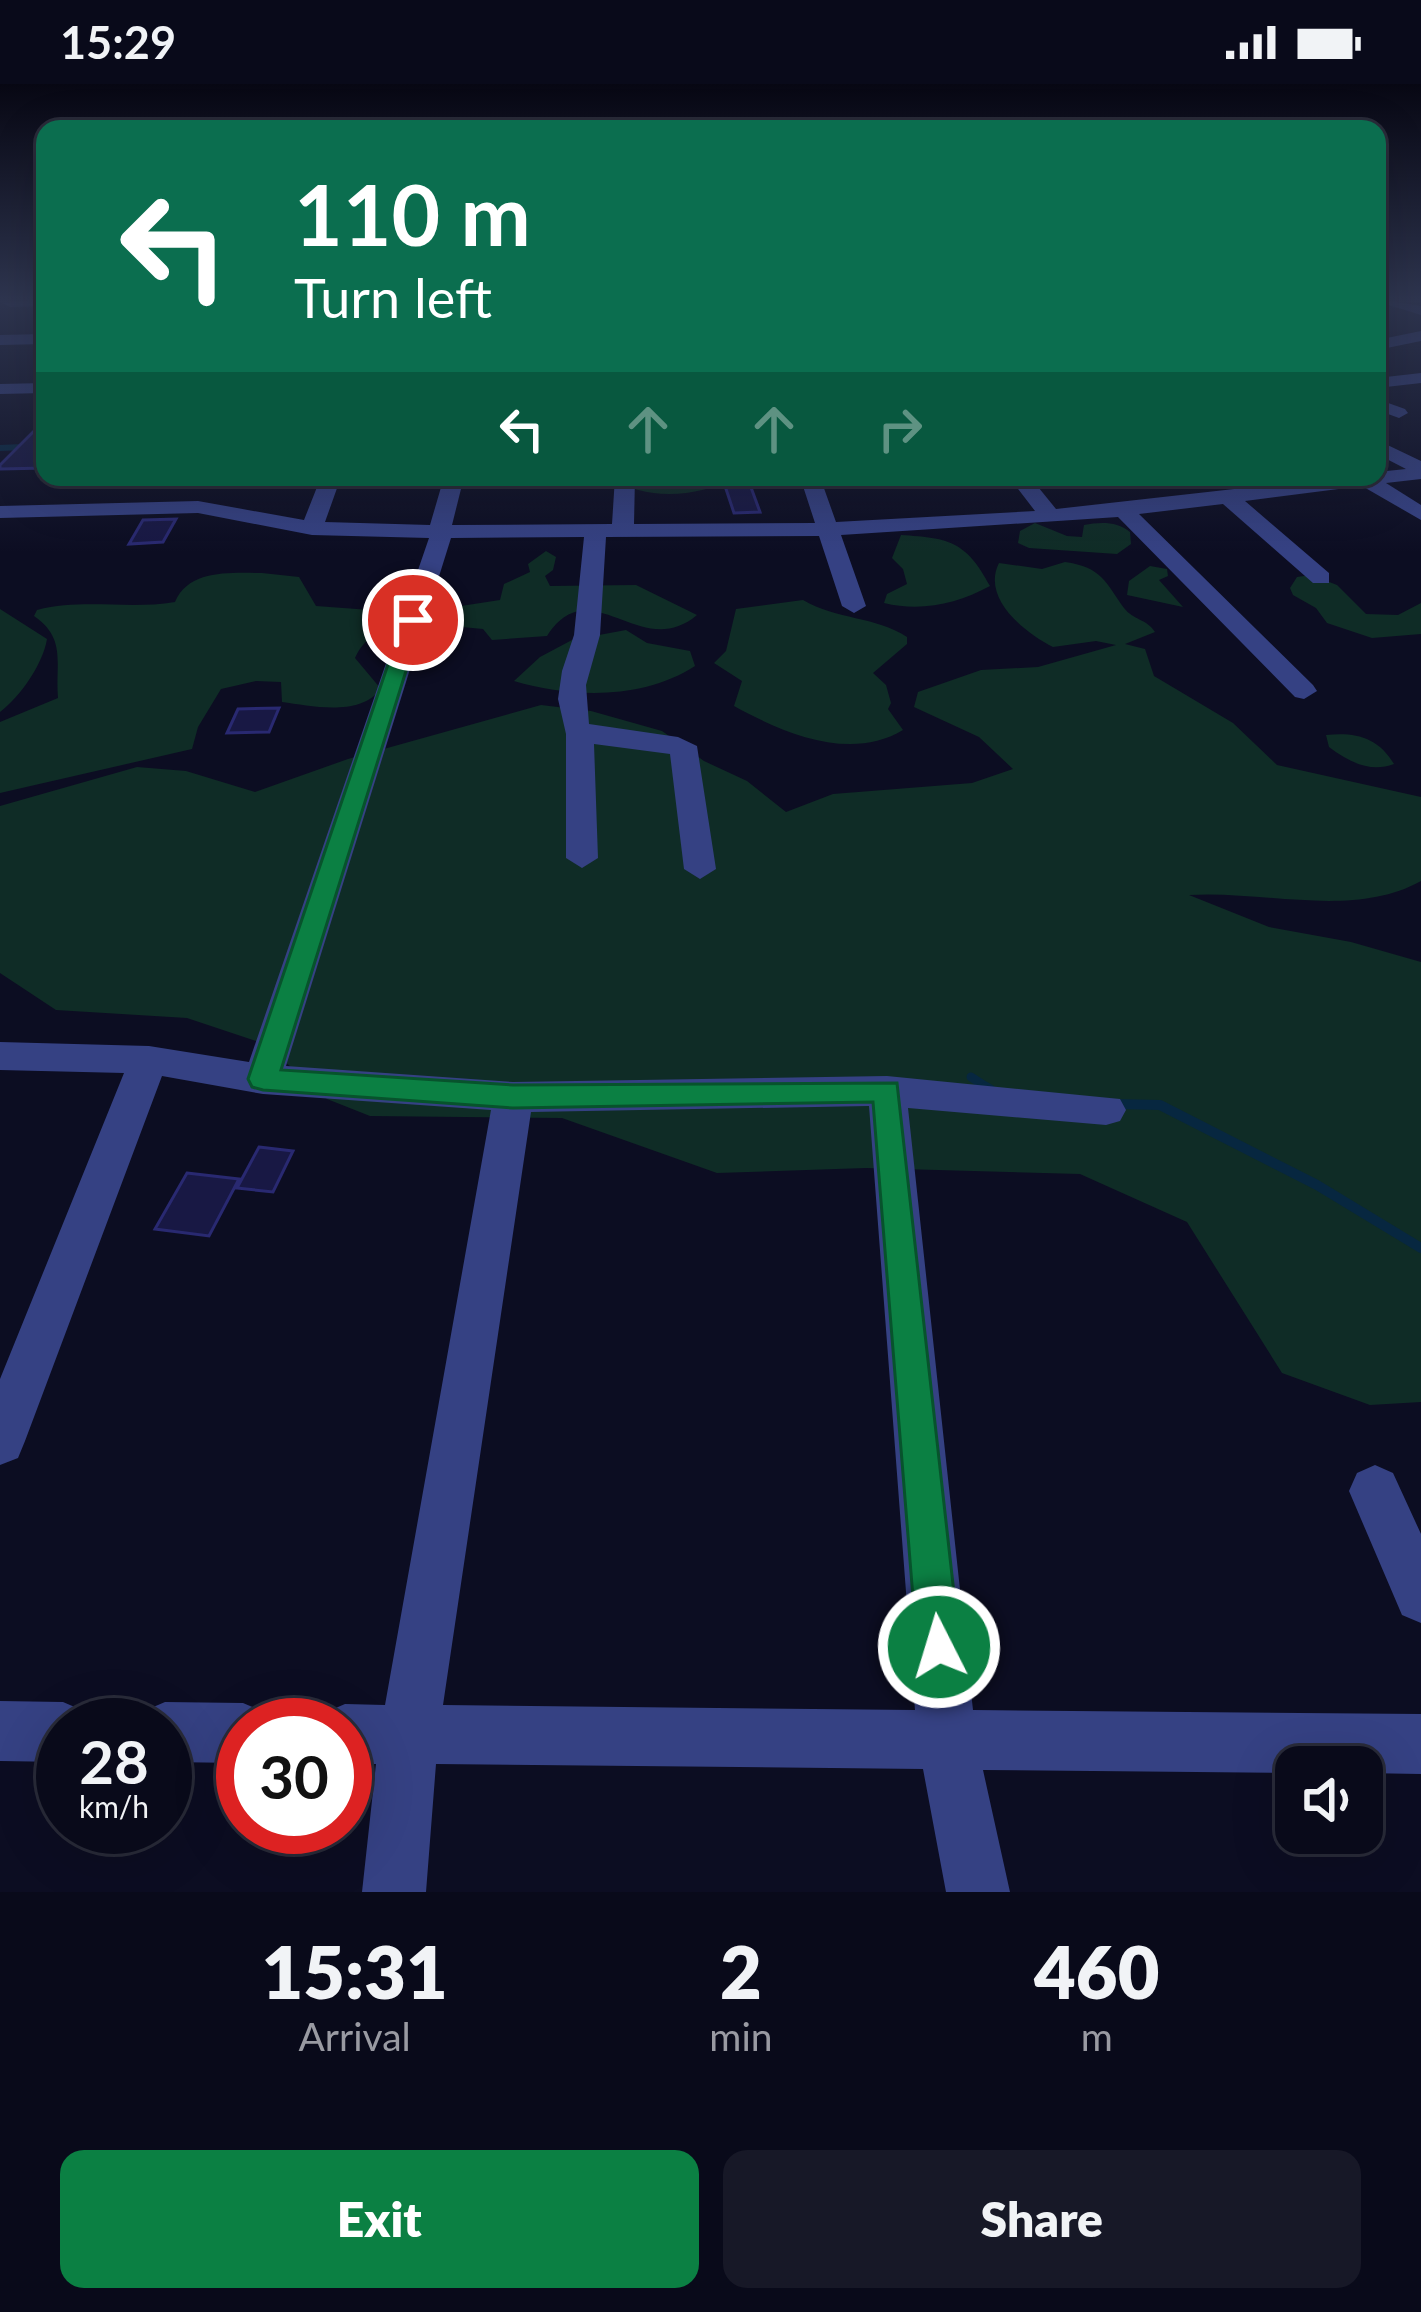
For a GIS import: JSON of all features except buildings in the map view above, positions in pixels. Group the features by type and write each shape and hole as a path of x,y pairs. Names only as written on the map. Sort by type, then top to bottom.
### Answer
{"street":[{"path":"0,389 36,388"},
{"path":"1386,408 1399,413"},
{"path":"1386,451 1421,471"},
{"path":"1386,475 1421,471"},
{"path":"312,528 328,486"},
{"path":"263,1079 441,533 452,486"},
{"path":"582,858 580,734 571,720 580,647 587,635 622,486"},
{"path":"813,486 854,606"},
{"path":"1026,486 1052,518"},
{"path":"0,512 52,501 199,507 312,528 441,533 829,530 1052,518 1306,486"},
{"path":"1376,486 1421,514"},
{"path":"1228,497 1321,578"},
{"path":"1123,510 1304,691"},
{"path":"580,734 678,746 687,752 700,869"},
{"path":"0,1056 149,1060 263,1079 513,1097 886,1090 1106,1110"},
{"path":"0,1441 149,1060"},
{"path":"886,1090 947,1740 978,1892"},
{"path":"394,1892 409,1734 513,1097"},
{"path":"1375,1491 1421,1596"},
{"path":"0,1731 36,1732"},
{"path":"372,1734 1421,1744"}],"green space":[{"path":"627,486 713,486 672,494"},
{"path":"1035,523 1082,537 1084,525 1114,524 1130,532 1131,544 1117,554 1029,548 1018,543 1020,531"},
{"path":"901,535 954,545 973,559 990,586 938,605 884,603 887,594 907,584 903,569 892,558"},
{"path":"546,551 556,557 553,570 545,576 550,586 636,585 697,615 676,627 656,629 581,611 564,618 547,636 492,640 483,629 419,623 422,612 500,600 504,584 530,572 528,564"},
{"path":"1065,562 1095,572 1128,612 1152,628 1155,632 1125,644 1145,649 1154,676 1233,723 1277,765 1421,797 1421,881 1395,892 1337,901 1189,895 1269,927 1351,942 1421,962 1421,1402 1370,1405 1282,1373 1187,1222 1080,1174 866,1168 717,1173 562,1118 370,1116 327,1099 265,1044 187,1018 56,1010 0,973 0,806 137,767 186,771 255,792 348,759 541,705 591,711 662,731 704,761 747,781 786,812 833,794 972,783 1013,769 979,737 914,707 918,692 981,670 1038,667 1116,645 1096,641 1053,647 1030,633 1001,601 995,576 999,563 1042,569"},
{"path":"1150,566 1167,569 1168,576 1159,580 1183,607 1127,595 1129,581"},
{"path":"262,573 299,577 316,606 384,611 389,619 355,658 381,689 372,698 334,708 282,702 281,682 256,681 221,689 198,727 192,749 0,793 0,722 58,698 55,643 34,616 37,610 175,602 181,591 201,578"},
{"path":"1311,575 1337,585 1366,614 1398,615 1421,603 1421,634 1372,638 1327,623 1290,588 1297,577"},
{"path":"803,600 907,637 907,644 873,673 886,685 888,709 903,730 861,744 839,744 795,734 734,706 742,681 714,663 726,651 736,609"},
{"path":"0,609 47,639 29,679 0,712"},
{"path":"626,630 647,643 690,651 695,666 653,685 606,693 559,691 514,681 540,657 572,640"},
{"path":"1326,735 1365,738 1394,764 1368,767 1352,761 1329,747"}],"waterway":[{"path":"0,448 36,446"},
{"path":"971,1077 991,1090 986,1087"},
{"path":"1115,1104 1160,1105 1317,1185 1421,1248"}],"route":[{"path":"413,620 263,1079 513,1097 886,1090 939,1647"}]}
